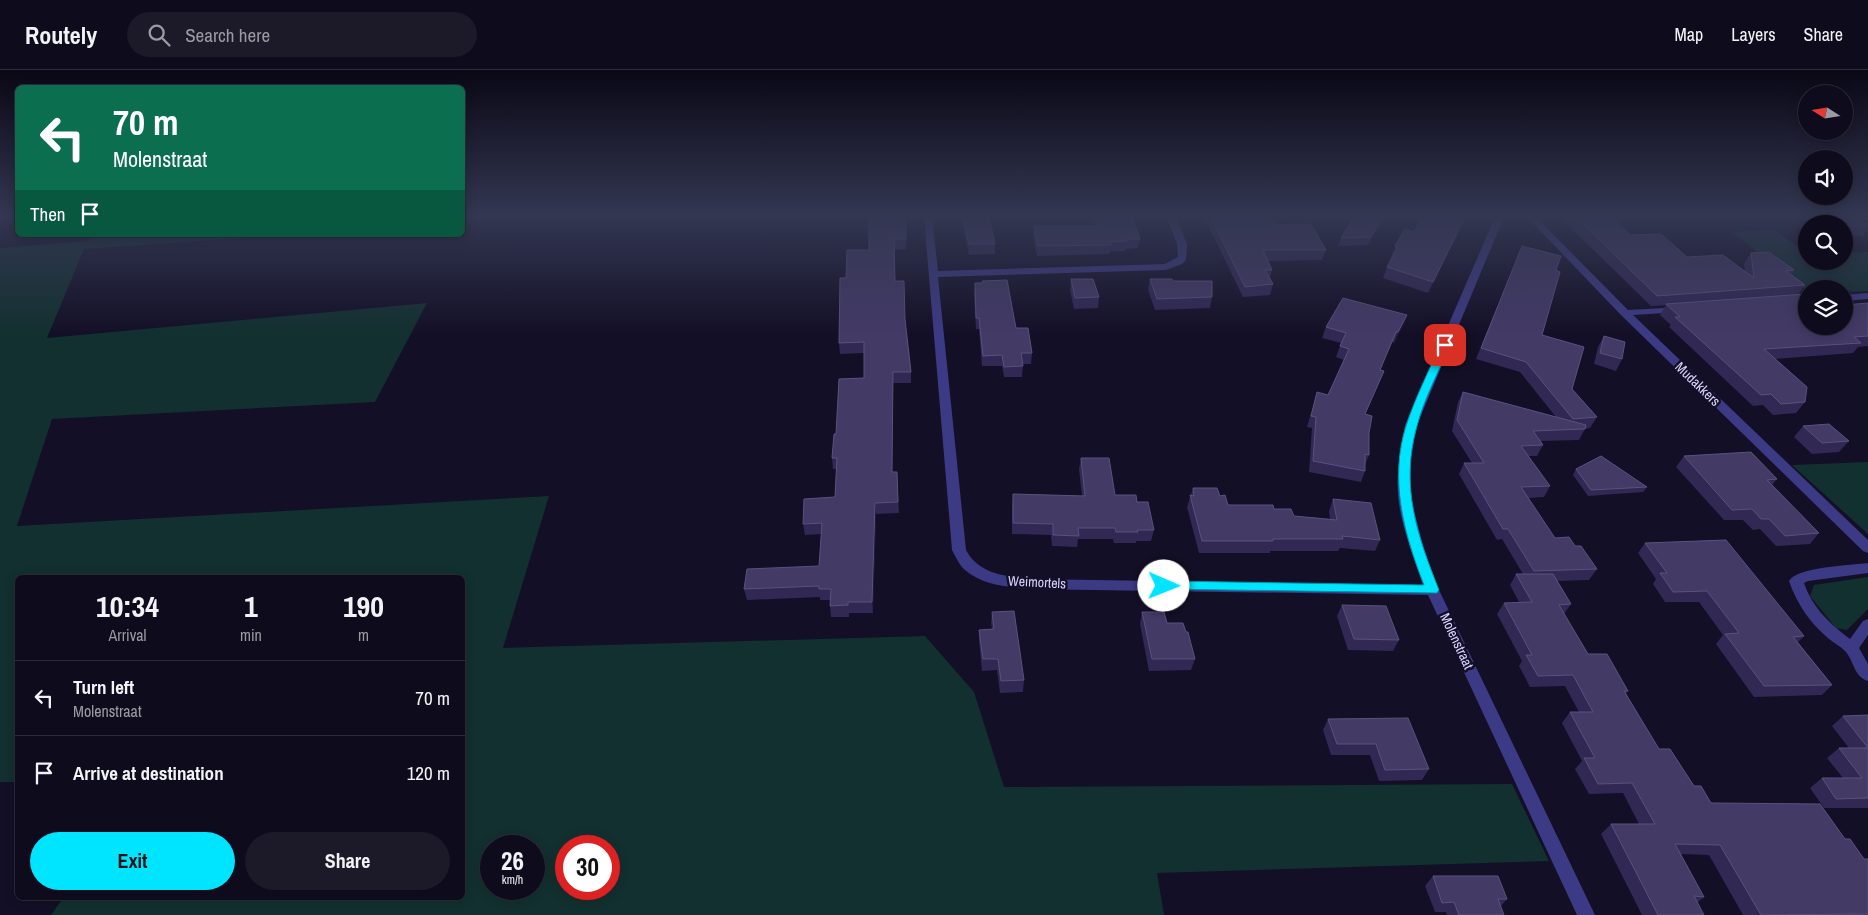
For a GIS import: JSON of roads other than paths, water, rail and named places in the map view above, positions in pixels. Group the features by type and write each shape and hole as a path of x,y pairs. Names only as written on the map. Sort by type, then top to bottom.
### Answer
{"street":[{"name":"Weimortels","path":"932,256 959,550 968,566 983,575 1007,582 1029,584 1432,590"},
{"path":"934,274 1166,267 1180,262 1183,256"},
{"name":"Molenstraat","path":"1483,256 1415,417 1405,456 1404,495 1416,549 1432,590 1586,915"},
{"name":"Mudakkers","path":"1570,256 1625,313 1868,548"},
{"path":"1853,297 1868,296"},
{"path":"1625,313 1692,308"},
{"path":"1868,568 1806,576 1796,581 1800,594 1831,634 1852,648 1859,664 1868,675"},
{"path":"1852,648 1856,638 1868,625"}]}
